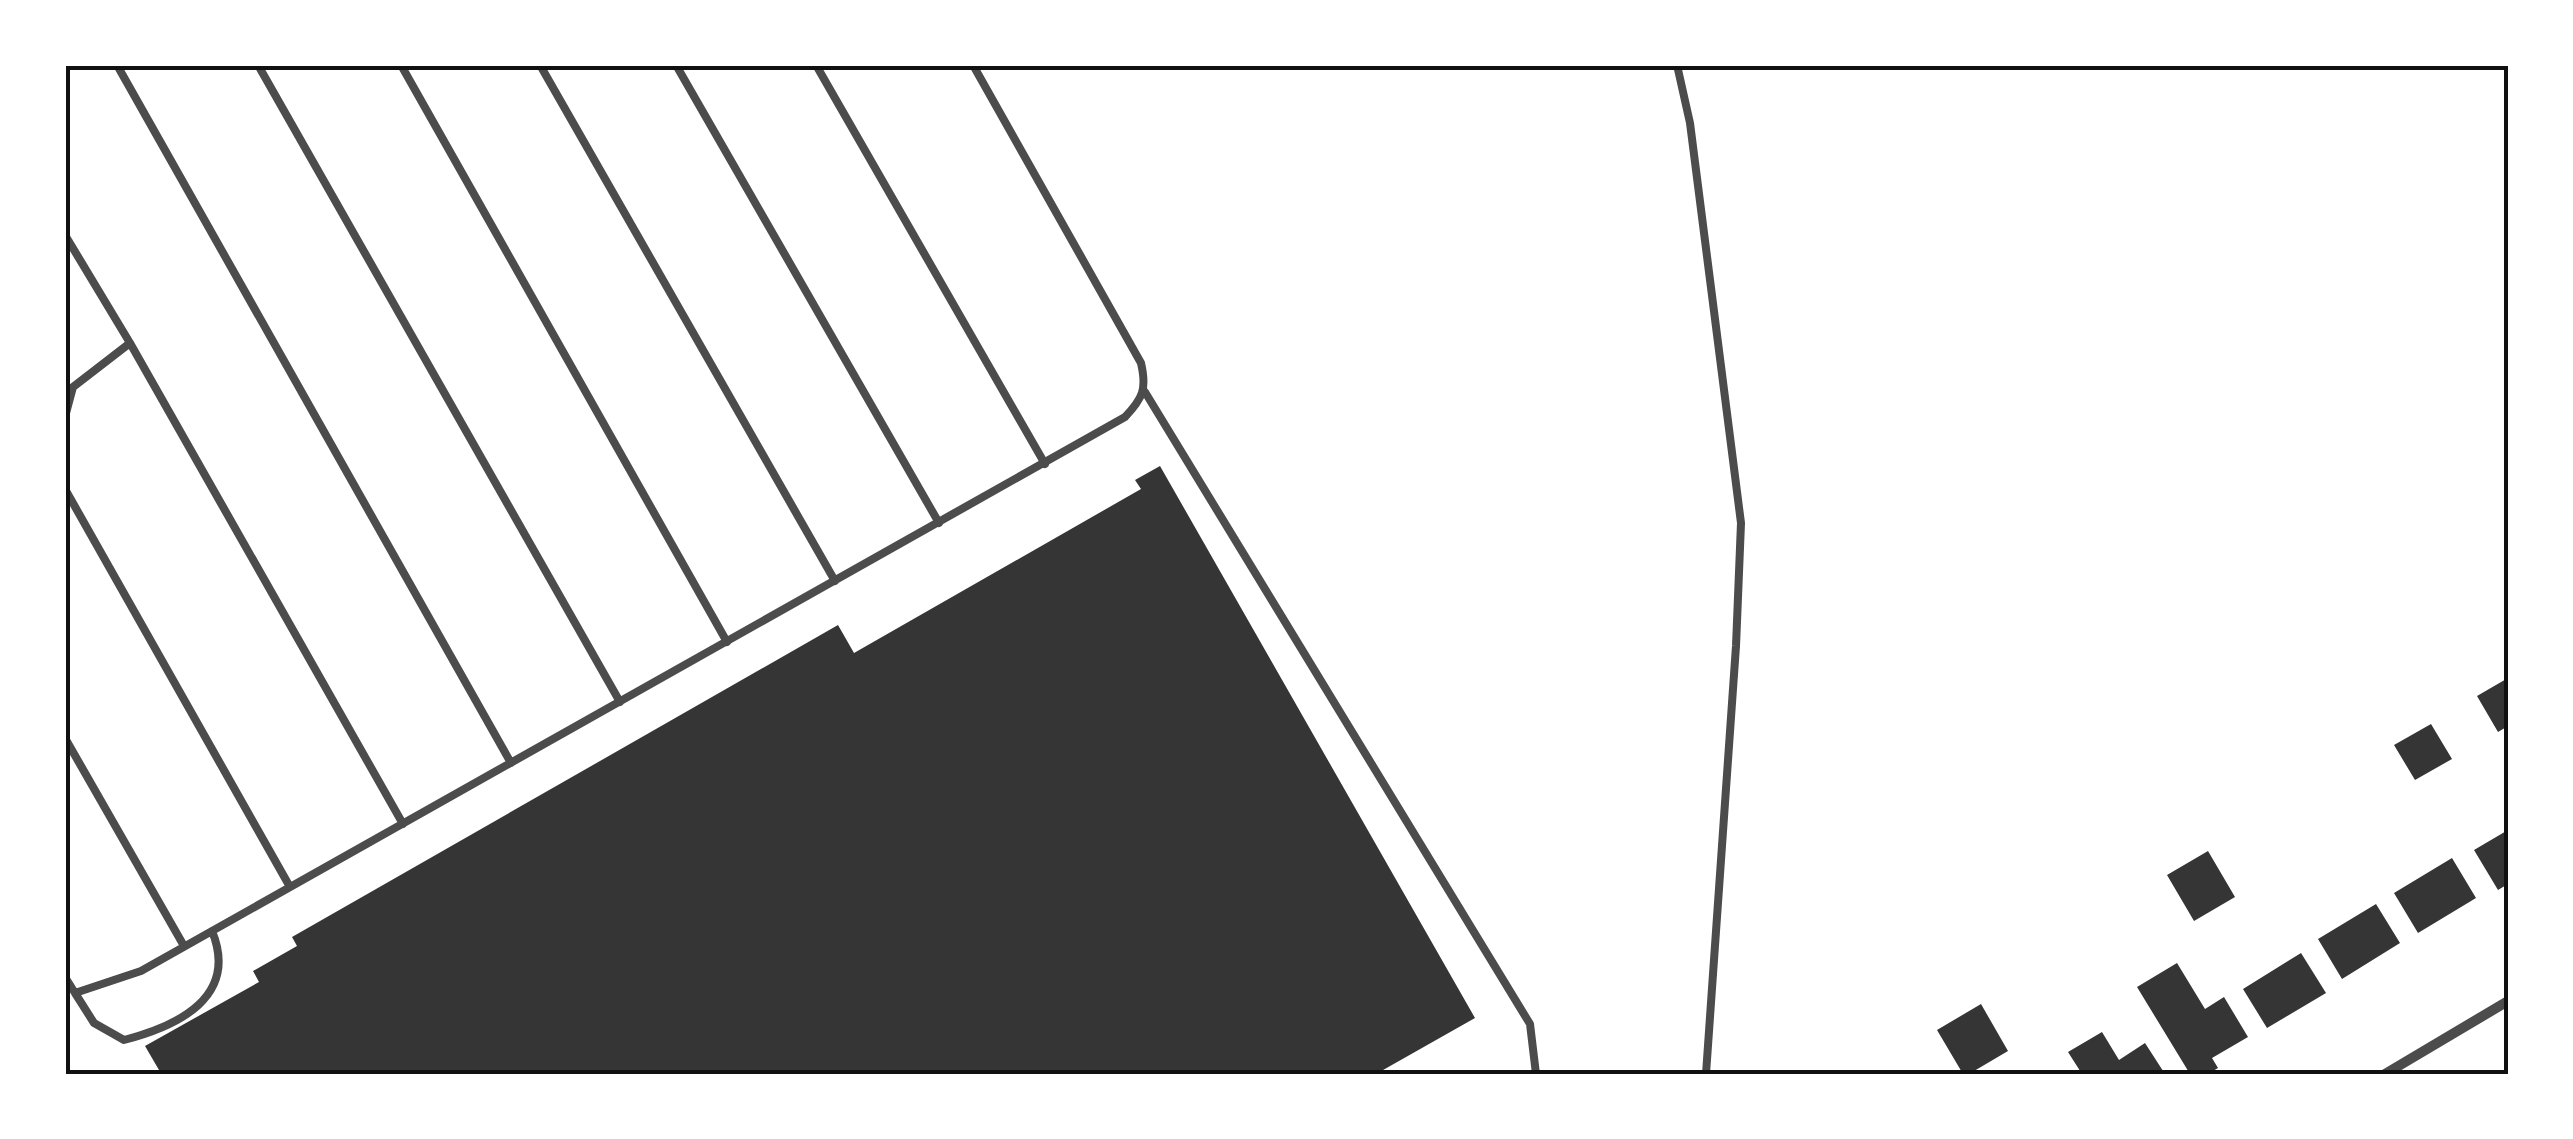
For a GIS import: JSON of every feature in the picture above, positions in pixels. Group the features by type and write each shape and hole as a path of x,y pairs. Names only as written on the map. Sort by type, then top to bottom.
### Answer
{"street":[{"path":"2385,1074 2508,1001"}],"lane":[{"path":"117,65 511,763"},
{"path":"258,65 620,702"},
{"path":"401,65 727,642"},
{"path":"540,65 835,581"},
{"path":"676,65 939,523"},
{"path":"816,65 1044,464"},
{"path":"75,993 141,971 1044,464 1125,417 1142,400 1141,363 973,65"},
{"path":"1677,65 1690,122 1741,523 1706,1074"},
{"path":"65,235 402,824"},
{"path":"65,417 74,387 130,343"},
{"path":"1144,391 1530,1024 1536,1074"},
{"path":"65,489 290,887"},
{"path":"65,738 184,946"},
{"path":"65,977 94,1023 124,1040 161,1030 205,1000 218,978 220,951 212,931"}],"building":[{"path":"1160,466 1475,1018 1376,1074 152,1074 159,1070 145,1046 259,982 253,971 297,946 292,937 838,625 854,653 1141,489 1135,480"},
{"path":"2508,678 2508,726 2498,732 2477,696"},
{"path":"2431,724 2452,759 2415,780 2394,745"},
{"path":"2508,830 2508,884 2498,890 2474,850"},
{"path":"2208,851 2235,897 2194,921 2167,875"},
{"path":"2452,858 2476,898 2418,933 2394,893"},
{"path":"2376,904 2400,943 2342,979 2318,939"},
{"path":"2301,953 2326,993 2267,1028 2243,989"},
{"path":"2177,963 2205,1009 2224,997 2248,1037 2212,1058 2218,1068 2208,1074 2190,1074 2137,987"},
{"path":"1981,1004 2008,1051 1963,1074 1937,1030"},
{"path":"2102,1032 2119,1060 2145,1043 2165,1074 2082,1074 2068,1052"}]}
